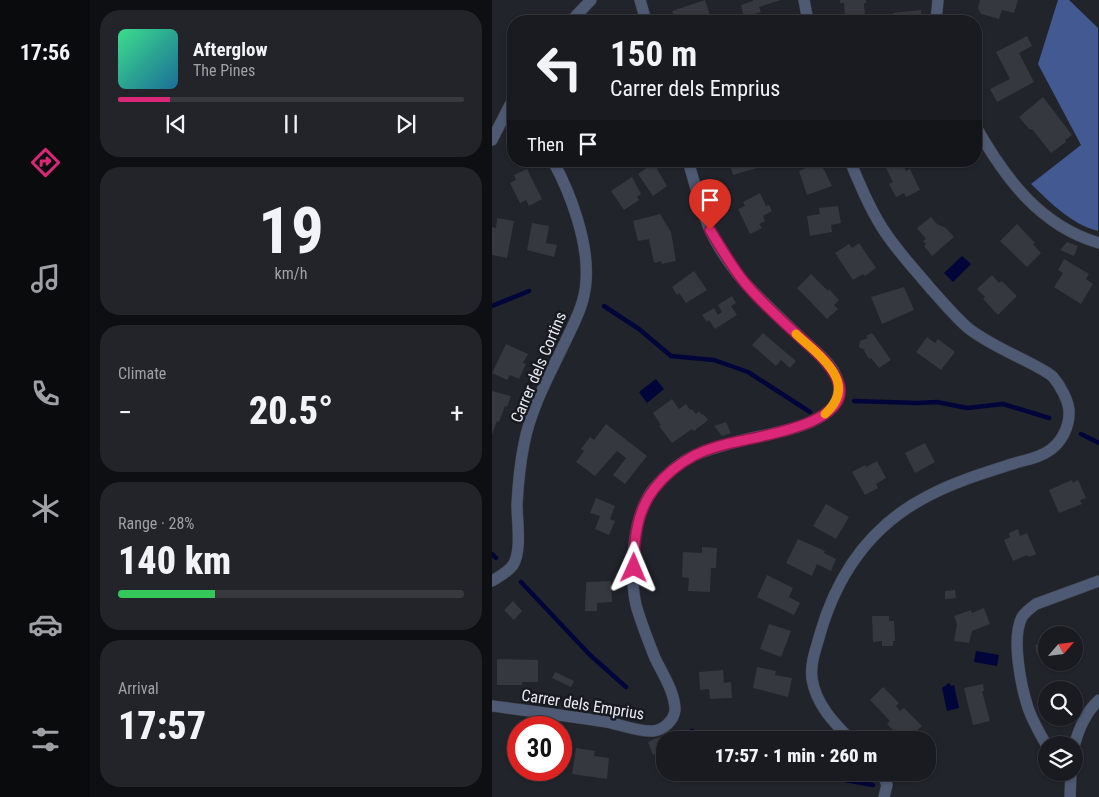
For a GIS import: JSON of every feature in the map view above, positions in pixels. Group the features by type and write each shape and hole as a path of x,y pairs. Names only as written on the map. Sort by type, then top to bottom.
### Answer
{"street":[{"path":"576,15 591,0"},
{"path":"640,0 644,15"},
{"path":"804,0 807,15"},
{"path":"937,15 938,0"},
{"path":"492,140 507,113"},
{"path":"982,138 1006,174 1042,214 1063,229 1098,243"},
{"name":"Carrer dels Cortins","path":"492,581 502,576 513,564 517,548 518,489 524,444 538,402 580,310 585,293 585,260 578,221 571,199 556,167"},
{"name":"Carrer dels Emprius","path":"492,706 610,723 638,730 654,731 664,728 674,716 675,708 670,691 644,630 636,603 634,586 634,541 645,504 654,489 668,474 695,455 817,420 834,405 839,396 838,380 824,360 746,284 730,262 710,230 690,167"},
{"path":"843,731 821,705 812,678 812,665 829,605 852,563 875,533 892,518 927,496 946,487 1002,467 1037,458 1048,452 1062,437 1069,408 1060,386 1052,376 989,342 968,328 917,273 896,248 876,217 853,167"},
{"path":"1042,736 1024,694 1017,650 1018,628 1027,610 1036,604 1098,581"},
{"path":"1077,736 1086,716 1098,700"},
{"path":"884,797 885,781"},
{"path":"1070,781 1070,797"}],"shaded area":[{"path":"1058,0 1069,0 1098,28 1098,231 1070,218 1031,184 1081,145 1038,64"},
{"path":"962,256 971,264 953,282 944,273"},
{"path":"656,379 664,389 647,403 639,392"},
{"path":"976,651 999,655 997,666 974,662"},
{"path":"949,683 951,686 954,685 959,708 947,711 942,688"}],"building":[{"path":"705,0 710,15 674,15 672,11"},
{"path":"781,0 759,7 761,12 744,15 741,5 753,1"},
{"path":"840,0 866,0 866,3 864,3 865,15 845,15 844,3 840,3"},
{"path":"980,0 1018,0 1014,13 1002,10 999,19 981,14 978,8"},
{"path":"921,10 922,15 893,15 893,13"},
{"path":"1027,36 1032,46 1019,53 1034,82 997,102 990,89 1010,79 996,52"},
{"path":"1043,97 1072,135 1051,153 1032,129 1030,130 1019,117"},
{"path":"648,167 660,167 657,169 667,186 653,196 638,174"},
{"path":"731,167 757,167 757,168 733,175"},
{"path":"808,167 822,167 832,186 807,195 799,171"},
{"path":"886,167 904,167 906,171 910,169 920,190 906,197 904,193 896,197 889,184 893,182"},
{"path":"527,169 542,199 529,206 526,200 520,203 510,183 516,180 514,175"},
{"path":"632,177 641,194 637,197 639,200 624,210 611,191"},
{"path":"760,193 766,206 769,205 772,211 763,216 765,221 759,224 762,228 750,234 738,209 745,206 743,202"},
{"path":"838,206 841,223 831,225 832,232 810,236 807,216 820,214 819,208"},
{"path":"660,214 671,232 676,261 662,264 661,261 654,263 649,239 638,241 633,221"},
{"path":"931,217 937,224 946,228 954,237 932,256 924,246 926,244 923,241 926,239 917,228"},
{"path":"497,218 514,221 507,258 492,255 492,227 496,228"},
{"path":"532,223 549,226 546,243 557,245 554,257 527,250"},
{"path":"1017,224 1035,243 1033,244 1041,253 1027,267 1000,241"},
{"path":"1067,242 1078,246 1074,256 1060,250"},
{"path":"859,243 876,268 865,276 863,274 853,280 835,253 849,244 852,248"},
{"path":"1064,259 1089,274 1086,279 1093,284 1081,304 1054,287 1063,273 1058,270"},
{"path":"694,271 707,290 686,303 679,293 677,295 672,287"},
{"path":"811,274 839,300 834,305 838,309 827,319 797,288"},
{"path":"992,275 999,283 1002,281 1017,296 998,315 983,299 985,297 977,289"},
{"path":"904,287 914,310 882,324 871,297"},
{"path":"732,296 736,303 731,306 737,315 715,329 709,320 707,322 702,315 714,308 718,315 722,312 718,305"},
{"path":"763,333 796,361 790,368 781,360 776,366 752,345"},
{"path":"872,333 891,360 879,368 871,358 869,359 865,350 859,347 860,341 868,338 866,336"},
{"path":"927,337 935,343 938,339 955,352 941,370 916,352"},
{"path":"506,344 528,354 523,363 526,364 519,379 510,375 507,380 492,373"},
{"path":"492,391 511,396 499,422 497,421 492,435"},
{"path":"672,399 679,409 686,404 690,410 692,409 696,414 699,411 708,420 694,431 692,429 672,443 659,426 661,425 653,413"},
{"path":"726,422 731,433 722,436 714,426"},
{"path":"606,424 647,456 625,484 613,475 626,458 617,451 595,476 576,462 584,451 581,449 590,437 594,440"},
{"path":"925,443 935,462 915,473 905,453"},
{"path":"877,461 886,478 876,484 878,488 865,495 852,472"},
{"path":"1072,480 1073,483 1078,480 1086,498 1080,500 1082,504 1059,513 1049,490"},
{"path":"596,498 615,506 610,519 615,521 609,535 595,529 600,516 590,513"},
{"path":"826,504 849,517 836,539 813,526"},
{"path":"1018,529 1020,536 1027,533 1036,554 1029,557 1027,555 1013,561 1004,540 1010,537 1009,533"},
{"path":"798,539 825,551 824,553 836,559 831,571 817,564 812,576 786,563"},
{"path":"702,547 717,548 716,568 711,568 710,592 688,591 689,578 682,577 683,552 702,553"},
{"path":"767,575 793,588 789,597 800,603 794,615 757,597"},
{"path":"611,581 612,602 597,603 597,611 585,611 586,583"},
{"path":"955,590 956,598 945,599 945,591"},
{"path":"513,601 522,611 514,620 504,610"},
{"path":"984,608 990,624 972,631 969,643 954,641 957,624 954,616 971,610 972,613"},
{"path":"872,616 889,616 889,621 894,621 895,641 893,641 893,646 882,646 882,641 873,642"},
{"path":"769,624 791,631 781,657 760,649"},
{"path":"1038,644 1038,655 1037,655 1035,645"},
{"path":"497,659 538,660 538,682 522,682 522,685 497,685"},
{"path":"757,667 776,671 775,675 792,678 788,697 753,688"},
{"path":"723,670 724,683 731,682 732,698 710,699 709,689 700,690 699,672"},
{"path":"555,672 574,681 571,687 552,678"},
{"path":"983,684 984,691 982,691 990,721 973,725 964,688"},
{"path":"883,687 899,703 896,706 900,711 904,708 922,726 917,731 894,731 887,724 890,721 870,700"},
{"path":"656,738 656,754 653,755 648,742"},
{"path":"576,748 595,751 594,756 609,758 607,779 572,774"}],"waterway":[{"path":"492,306 529,291"},
{"path":"604,306 639,329 671,356 714,360 748,372 810,412"},
{"path":"854,401 937,402 967,408 1003,404 1049,418"},
{"path":"1081,434 1099,443"},
{"path":"492,554 496,558"},
{"path":"521,582 590,655 626,687"},
{"path":"851,781 873,785"}],"slow traffic":[{"path":"796,334 824,360 838,380 839,396 834,405 825,414"}],"route":[{"path":"634,568 634,541 639,519 654,489 668,474 695,455 817,420 826,414 839,396 838,380 832,370 746,284 710,230"}]}
